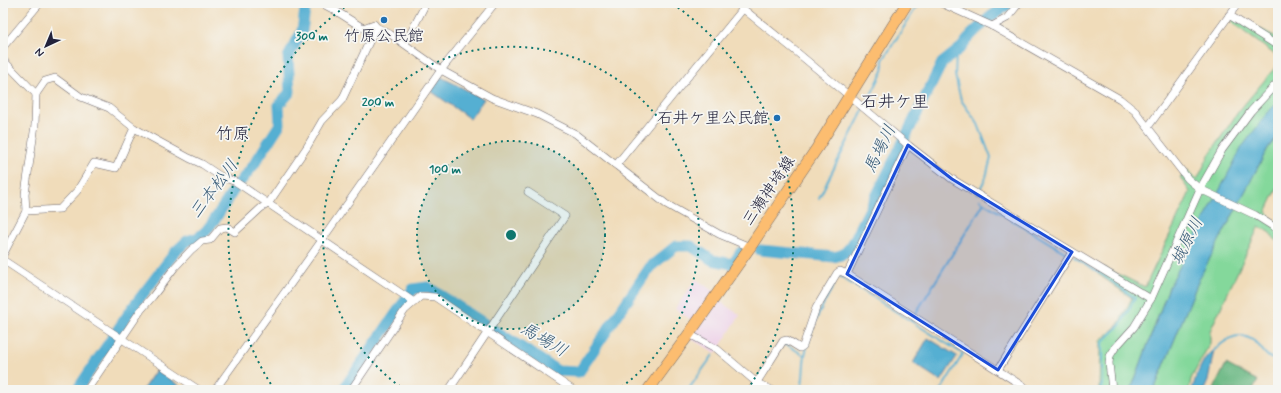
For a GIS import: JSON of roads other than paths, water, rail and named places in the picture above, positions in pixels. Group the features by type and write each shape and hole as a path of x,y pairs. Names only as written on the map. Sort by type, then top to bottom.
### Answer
{"main road":[{"name":"三瀬神埼線","path":"648,390 854,100 907,3"}],"street":[{"path":"3,47 40,3"},
{"path":"321,3 363,28 374,24 376,27 390,34 441,70 492,98 536,114 576,134 666,204 719,234 750,247"},
{"path":"405,44 426,3"},
{"path":"215,390 441,70 495,3"},
{"path":"736,3 908,145 952,179 1151,299"},
{"path":"941,3 992,26 1120,99 1135,111 1188,179 1200,189 1255,215 1274,227 1278,233"},
{"path":"992,26 1007,18 1019,3"},
{"path":"1148,127 1237,3"},
{"path":"616,164 743,9"},
{"path":"1229,15 1278,46"},
{"path":"87,390 141,310 175,267 191,250 202,241 210,240 220,228 227,226 235,232 268,204 307,147 322,121 342,100 376,27"},
{"path":"3,60 36,94"},
{"path":"3,255 26,212 25,194 35,125 36,94 45,81 55,78 81,97 109,108 134,128 202,164 220,176 236,182 414,302"},
{"path":"1112,390 1109,363 1110,356 1115,348 1134,327 1151,299 1200,189 1222,150 1251,111 1278,82"},
{"path":"26,212 60,209 77,191 94,163 116,168 134,128"},
{"path":"847,274 908,145"},
{"path":"449,390 566,216 528,192"},
{"path":"998,370 1072,252"},
{"path":"3,260 199,390"},
{"path":"752,390 783,341 787,340 800,348 803,346 816,308 837,273 840,271 1029,390"},
{"path":"351,390 405,310 421,296 435,297 573,390"},
{"path":"689,334 717,349 757,383 772,390"}],"water":[{"path":"441,77 484,99 470,119 431,91"},
{"path":"1278,102 1278,136 1268,148 1200,277 1154,390 1131,390 1169,287 1242,147 1269,111"},
{"path":"928,338 957,356 941,381 913,363"},
{"path":"1214,350 1208,381 1204,390 1192,390 1203,362"},
{"path":"156,370 186,390 144,390 143,389"}],"waterway":[{"name":"三本松川","path":"77,390 133,307 176,251 187,241 199,237 206,231 235,188 253,166 280,124 279,105 290,92 288,57 302,31 305,10 308,3"},
{"path":"819,198 883,71 883,60 919,3"},
{"name":"馬場川","path":"760,250 834,257 844,254 852,245 942,63 962,47 971,35 990,17 1010,3"},
{"path":"962,47 956,56 955,75 961,100 978,124 991,158 986,177 978,193"},
{"path":"941,390 963,354 911,321 984,203 980,200"},
{"path":"984,203 1066,253"},
{"name":"馬場川","path":"343,390 413,289 428,287 558,371 579,372 650,267 676,246 691,246 712,260 733,264 741,252"},
{"path":"1074,257 1100,273 1135,298 1121,324 1102,343 1102,385 1100,390"},
{"path":"839,276 911,321"},
{"path":"801,390 805,355 810,337 820,310 834,285"},
{"path":"1212,352 1231,338 1242,336 1254,341 1270,358 1278,359"},
{"path":"783,345 786,344 805,356"},
{"path":"688,390 713,355"}],"place":[{"name":"竹原公民館","path":"384,20"},
{"name":"石井ケ里公民館","path":"777,118"}],"district":[{"name":"石井ケ里","path":"895,102"},
{"name":"竹原","path":"233,134"}],"water label":[{"name":"城原川","path":"1187,241"}]}
